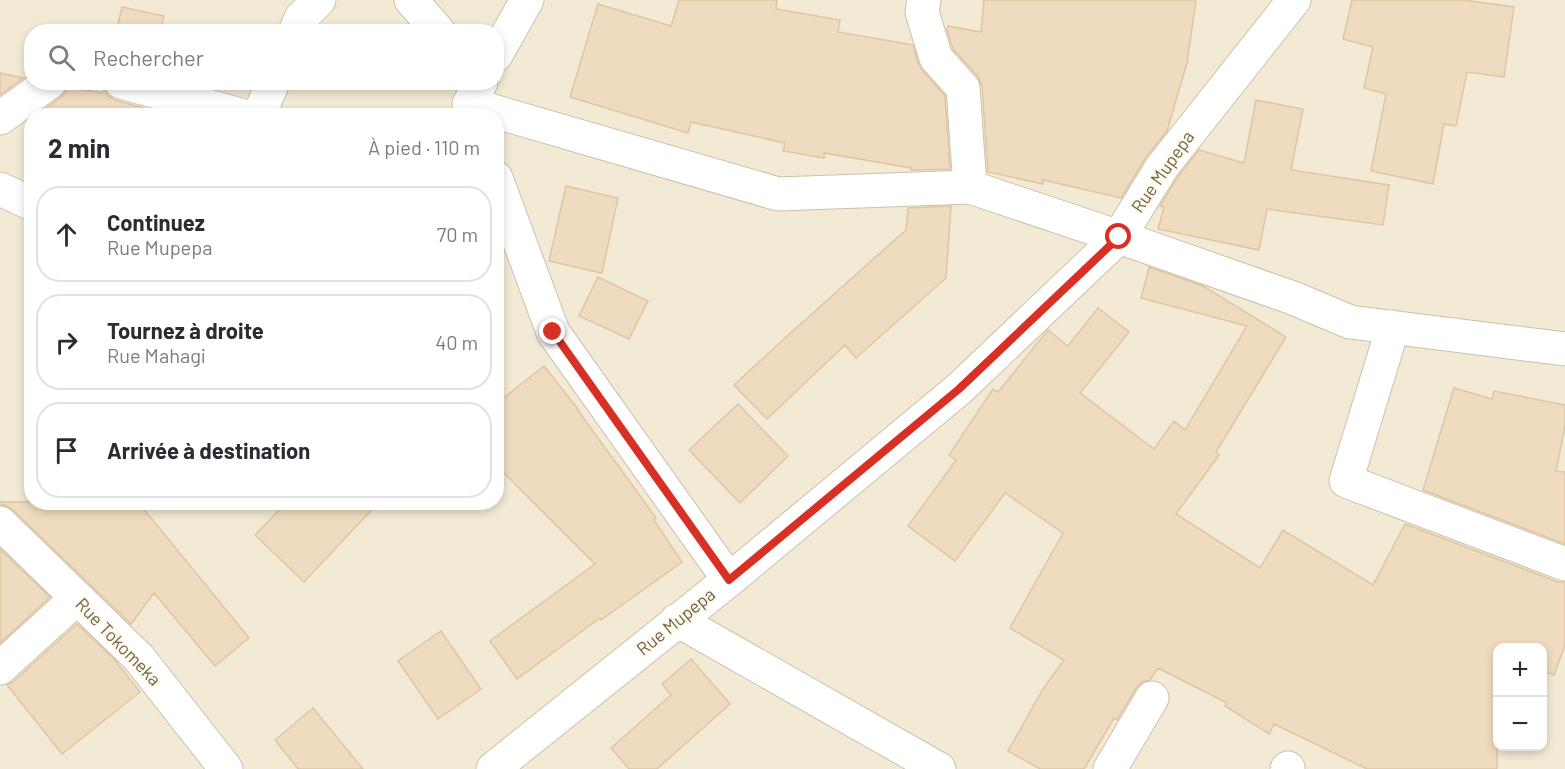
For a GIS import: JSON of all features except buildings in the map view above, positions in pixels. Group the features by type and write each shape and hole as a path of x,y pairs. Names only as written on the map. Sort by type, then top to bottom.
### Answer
{"street":[{"path":"298,24 301,18 319,0"},
{"path":"411,0 432,24"},
{"path":"504,41 527,0"},
{"path":"924,0 922,12 936,58 963,88 970,187"},
{"name":"Rue Mupepa","path":"493,769 729,580 959,389 1119,237 1162,167 1294,0"},
{"path":"0,118 39,90"},
{"path":"150,90 215,108"},
{"path":"262,108 270,90"},
{"path":"471,96 778,194 970,187 1293,298 1350,322 1565,349"},
{"path":"0,189 24,200"},
{"path":"504,200 553,332 729,580"},
{"path":"1394,327 1346,481 1565,564"},
{"name":"Rue Tokomeka","path":"0,523 139,658 226,769"},
{"path":"0,668 77,598"},
{"path":"677,620 939,769"},
{"path":"1110,769 1152,698"}],"shaded area":[{"path":"0,0 1565,0 1565,769 0,769"}],"route":[{"path":"553,332 729,580 959,389 1119,237"}]}
